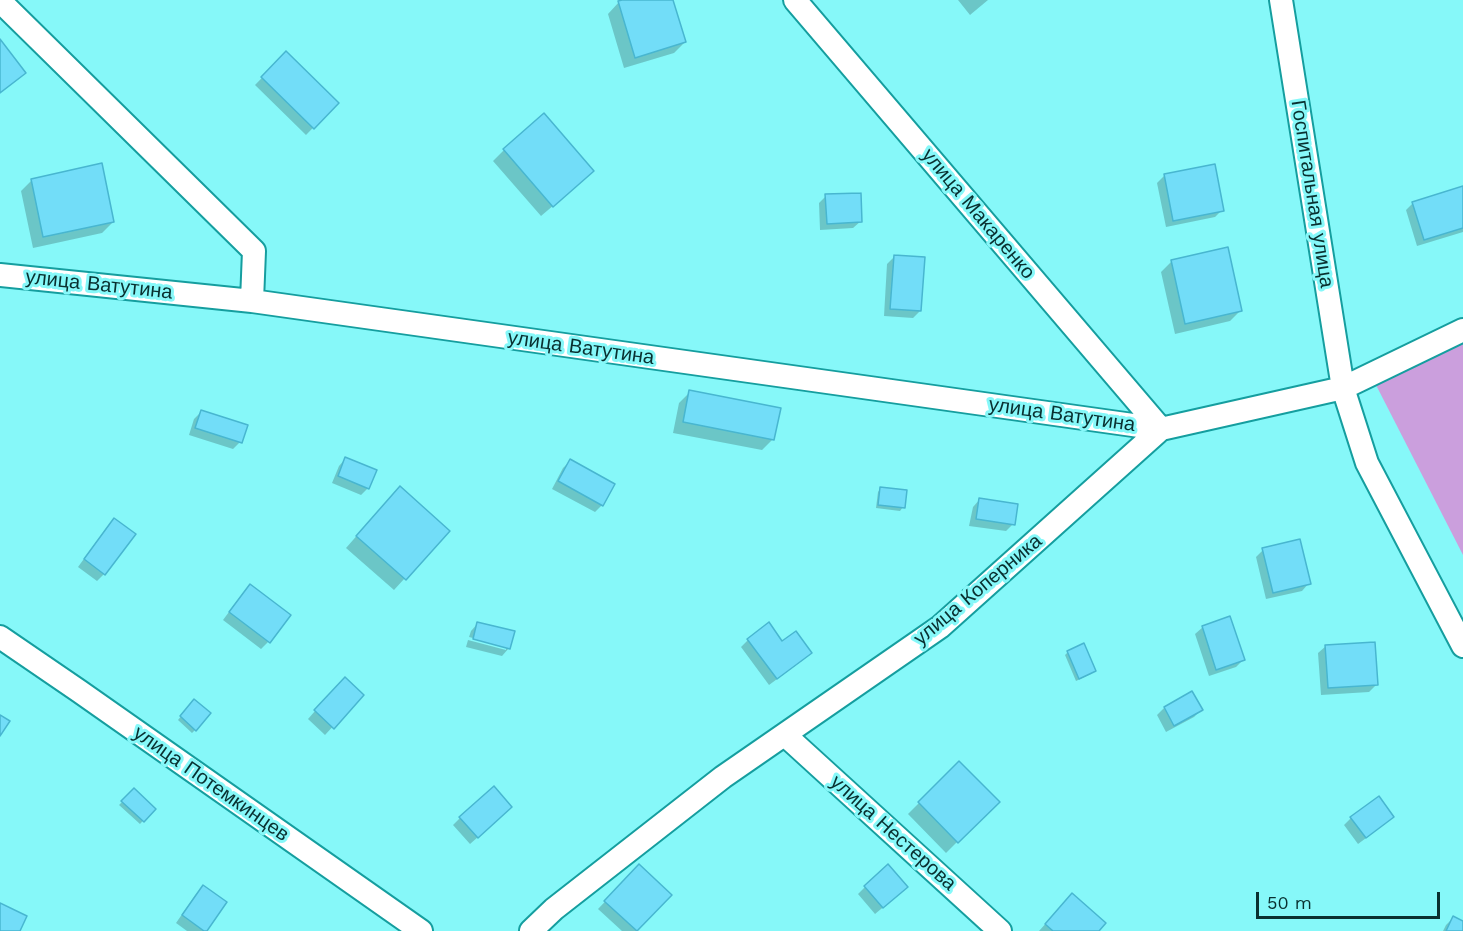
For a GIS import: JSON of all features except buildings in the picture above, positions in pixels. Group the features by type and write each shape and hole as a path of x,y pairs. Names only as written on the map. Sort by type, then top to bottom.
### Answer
{"street":[{"name":"улица Макаренко","path":"795,0 1161,429"},
{"name":"Госпитальная улица","path":"1281,0 1343,388 1368,463 1463,646"},
{"path":"0,1 254,251 252,301"},
{"name":"улица Ватутина","path":"0,275 252,301 1161,429"},
{"name":"улица Коперника","path":"531,931 554,909 723,777 940,627 1161,429 1343,388 1463,330"},
{"name":"улица Потемкинцев","path":"0,638 421,931"},
{"name":"улица Нестерова","path":"785,735 1000,931"}],"shaded area":[{"path":"1463,344 1463,555 1376,385"}]}
